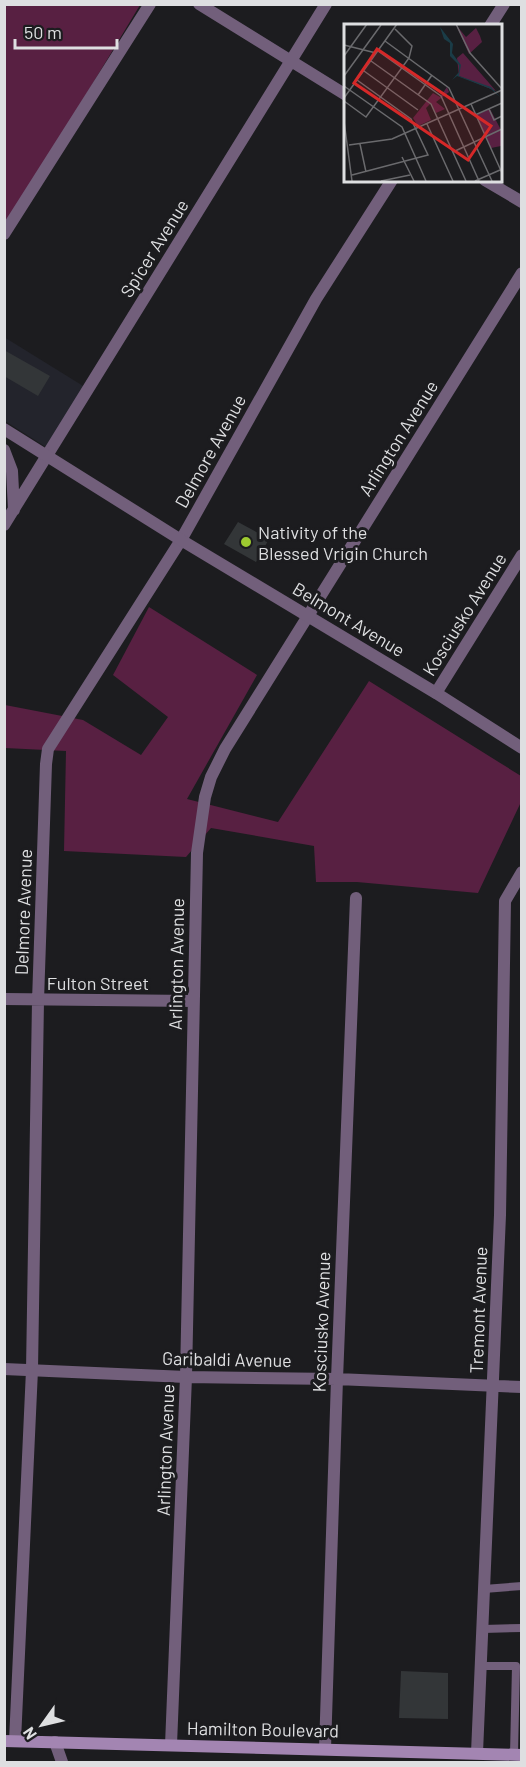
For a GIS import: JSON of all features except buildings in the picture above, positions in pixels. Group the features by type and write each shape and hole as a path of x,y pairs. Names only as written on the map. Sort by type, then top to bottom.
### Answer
{"main road":[{"name":"Hamilton Boulevard","path":"10,1741 477,1753 494,1758 518,1754"}],"street":[{"path":"4,234 150,4"},
{"path":"199,4 344,94"},
{"name":"Spicer Avenue","path":"4,525 326,4"},
{"path":"491,24 504,4"},
{"name":"Delmore Avenue","path":"10,1741 32,1370 38,1001 48,749 180,540 316,299 391,182"},
{"path":"488,182 522,202"},
{"name":"Arlington Avenue","path":"171,1745 186,1377 192,1001 197,853 205,797 211,777 225,749 522,273"},
{"name":"Belmont Avenue","path":"4,429 180,540 308,615 522,748"},
{"path":"4,450 12,471 14,510"},
{"name":"Kosciusko Avenue","path":"436,693 522,555"},
{"name":"Tremont Avenue","path":"477,1753 500,1215 505,902 522,872"},
{"name":"Kosciusko Avenue","path":"325,1749 336,1379 356,898"},
{"name":"Fulton Street","path":"4,999 192,1001"},
{"name":"Garibaldi Avenue","path":"4,1369 522,1387"},
{"path":"55,1742 62,1762"}],"lane":[{"path":"484,1589 522,1586"},
{"path":"483,1629 522,1628"},
{"path":"481,1666 516,1666 518,1754"}],"shaded area":[{"path":"4,5 140,5 5,229 4,229"},
{"path":"4,337 88,389 49,449 5,421"},
{"path":"149,607 257,675 187,799 278,822 369,681 521,776 521,802 478,893 357,882 316,882 314,846 211,828 186,857 64,851 66,751 5,748 5,705 83,720 141,755 168,717 113,675"}],"place":[{"name":"Nativity of the Blessed Vrigin Church","path":"246,542"}]}
